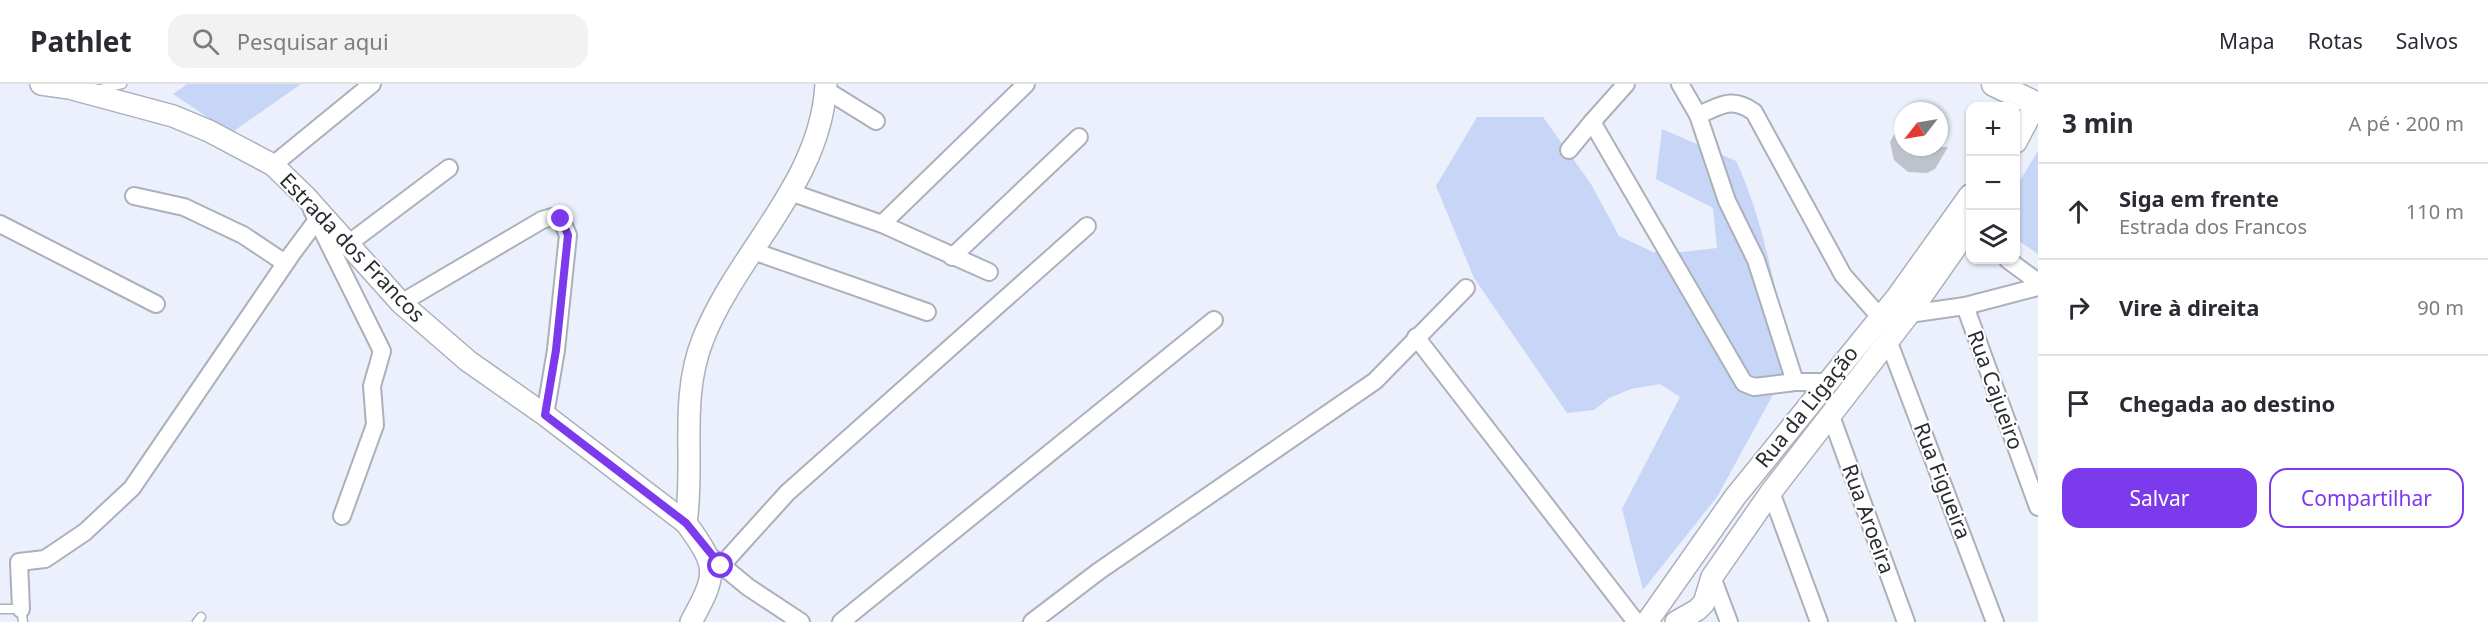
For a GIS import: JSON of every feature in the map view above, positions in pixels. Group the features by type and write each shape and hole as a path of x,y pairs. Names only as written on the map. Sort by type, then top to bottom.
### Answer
{"main road":[{"path":"1999,85 2037,104"}],"street":[{"name":"Estrada dos Francos","path":"41,84 86,92 173,116 209,131 273,165 305,196 400,303 468,361 545,415 686,523 713,558 706,594 691,622"},
{"path":"273,165 372,84"},
{"path":"882,224 1026,84"},
{"path":"1569,150 1626,84"},
{"path":"1680,84 1698,115 1727,201 1756,260 1795,382"},
{"path":"826,87 876,121"},
{"path":"686,523 689,490 687,408 692,371 702,339 717,307 790,192 818,132 825,108 826,87"},
{"path":"1698,115 1726,103 1740,102 1754,112 1843,275 1880,317"},
{"path":"2020,127 2037,104"},
{"path":"2020,135 2037,104"},
{"path":"1592,122 1744,383 1754,387 1795,382 1828,382"},
{"path":"952,257 1079,137"},
{"path":"348,244 449,168"},
{"path":"790,192 882,224 989,272"},
{"path":"134,196 184,207 243,235 285,263 289,258"},
{"path":"305,196 382,351 372,386 375,425 342,516"},
{"path":"400,303 542,220 552,217 561,219 568,235 556,350 545,415"},
{"path":"22,615 19,562 45,559 85,532 132,488 317,220"},
{"path":"0,224 156,304"},
{"path":"801,622 713,558 1088,226"},
{"name":"Rua da Ligação","path":"1647,622 1735,497 1880,317 1966,227"},
{"name":"Rua da Ligação","path":"1676,622 1697,610 1704,603 1712,577 1771,492 1909,314 1966,227"},
{"path":"753,250 927,312"},
{"path":"2013,264 2038,282"},
{"path":"1909,314 1965,306 2038,287"},
{"path":"1032,622 1099,571 1376,381 1416,337 1466,288"},
{"name":"Rua Cajueiro","path":"1965,306 2038,507"},
{"path":"841,622 1214,320"},
{"path":"1416,337 1636,622"},
{"name":"Rua Figueira","path":"1888,340 1995,622"},
{"name":"Rua Aroeira","path":"1831,416 1906,622"},
{"path":"1771,492 1819,622"},
{"path":"1712,577 1729,622"}],"lane":[{"path":"86,92 122,84"},
{"path":"0,609 22,615"}],"shaded area":[{"path":"187,84 301,84 231,133 173,94"},
{"path":"1477,117 1543,117 1591,184 1619,236 1653,252 1682,252 1717,248 1713,208 1656,179 1662,129 1736,161 1755,209 1769,260 1791,362 1717,497 1643,590 1622,509 1680,397 1660,384 1631,389 1609,398 1594,410 1567,413 1474,278 1436,186"},
{"path":"2038,151 2038,254 2020,242 2020,180"}],"building":[{"path":"1894,135 1894,156 1943,156 1935,169 1927,173 1908,172 1894,160 1890,142"}],"route":[{"path":"561,219 566,225 568,235 556,350 545,415 686,523 706,551 721,566"}]}
